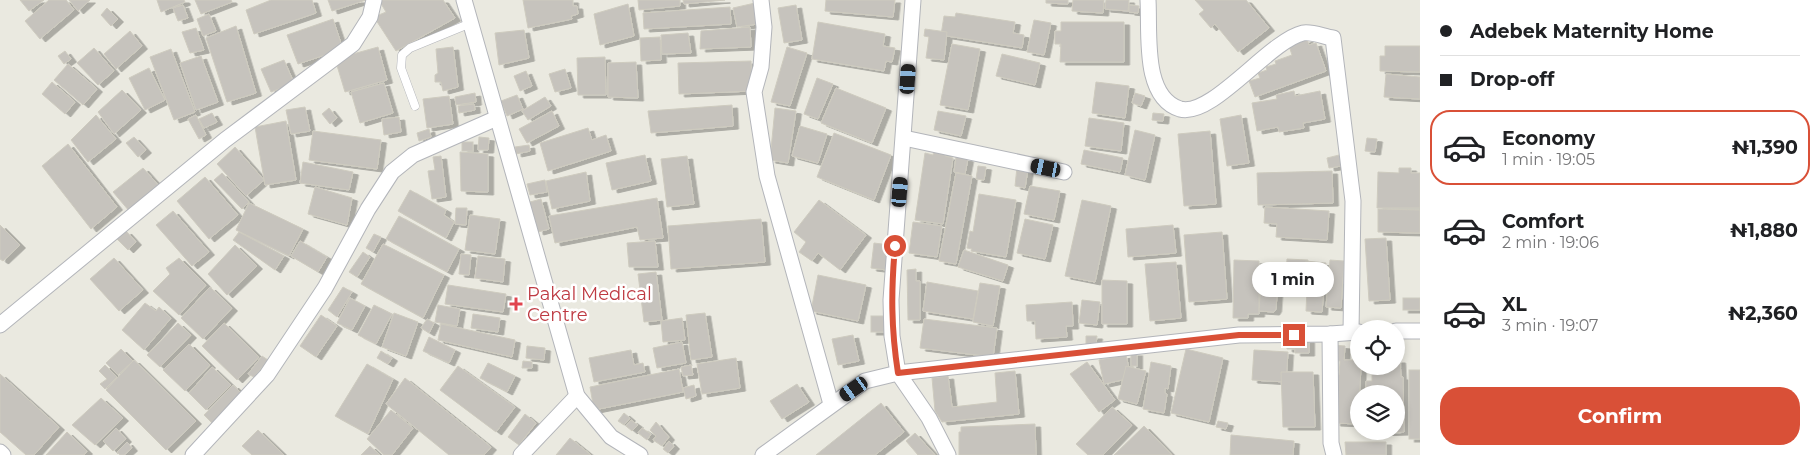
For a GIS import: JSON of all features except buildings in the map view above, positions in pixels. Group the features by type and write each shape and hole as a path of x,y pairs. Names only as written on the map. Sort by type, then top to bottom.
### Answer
{"street":[{"path":"0,325 225,140 353,44 370,17 374,0"},
{"path":"464,0 496,118 578,396 611,437 640,455"},
{"path":"761,0 764,27 761,67 754,92 767,176 831,404"},
{"path":"913,0 891,300 892,336 898,373 929,418 948,455"},
{"path":"1148,0 1151,70 1157,92 1171,106 1186,110 1206,104 1281,45 1304,32 1333,38 1353,201 1355,320"},
{"path":"193,455 266,375 325,288 368,209 392,172 413,155 496,118"},
{"path":"904,138 1064,172"},
{"path":"1405,331 1420,331"},
{"path":"763,455 865,381 898,373 1239,335 1350,332"},
{"path":"1330,334 1331,443 1334,455"},
{"path":"520,455 578,396"},
{"path":"0,452 3,455"}],"lane":[{"path":"415,106 401,68 402,55 410,48 471,23"}],"place":[{"name":"Pakal Medical Centre","path":"516,304"}],"route":[{"path":"895,246 891,300 892,336 898,373 1239,335 1294,335"}]}
